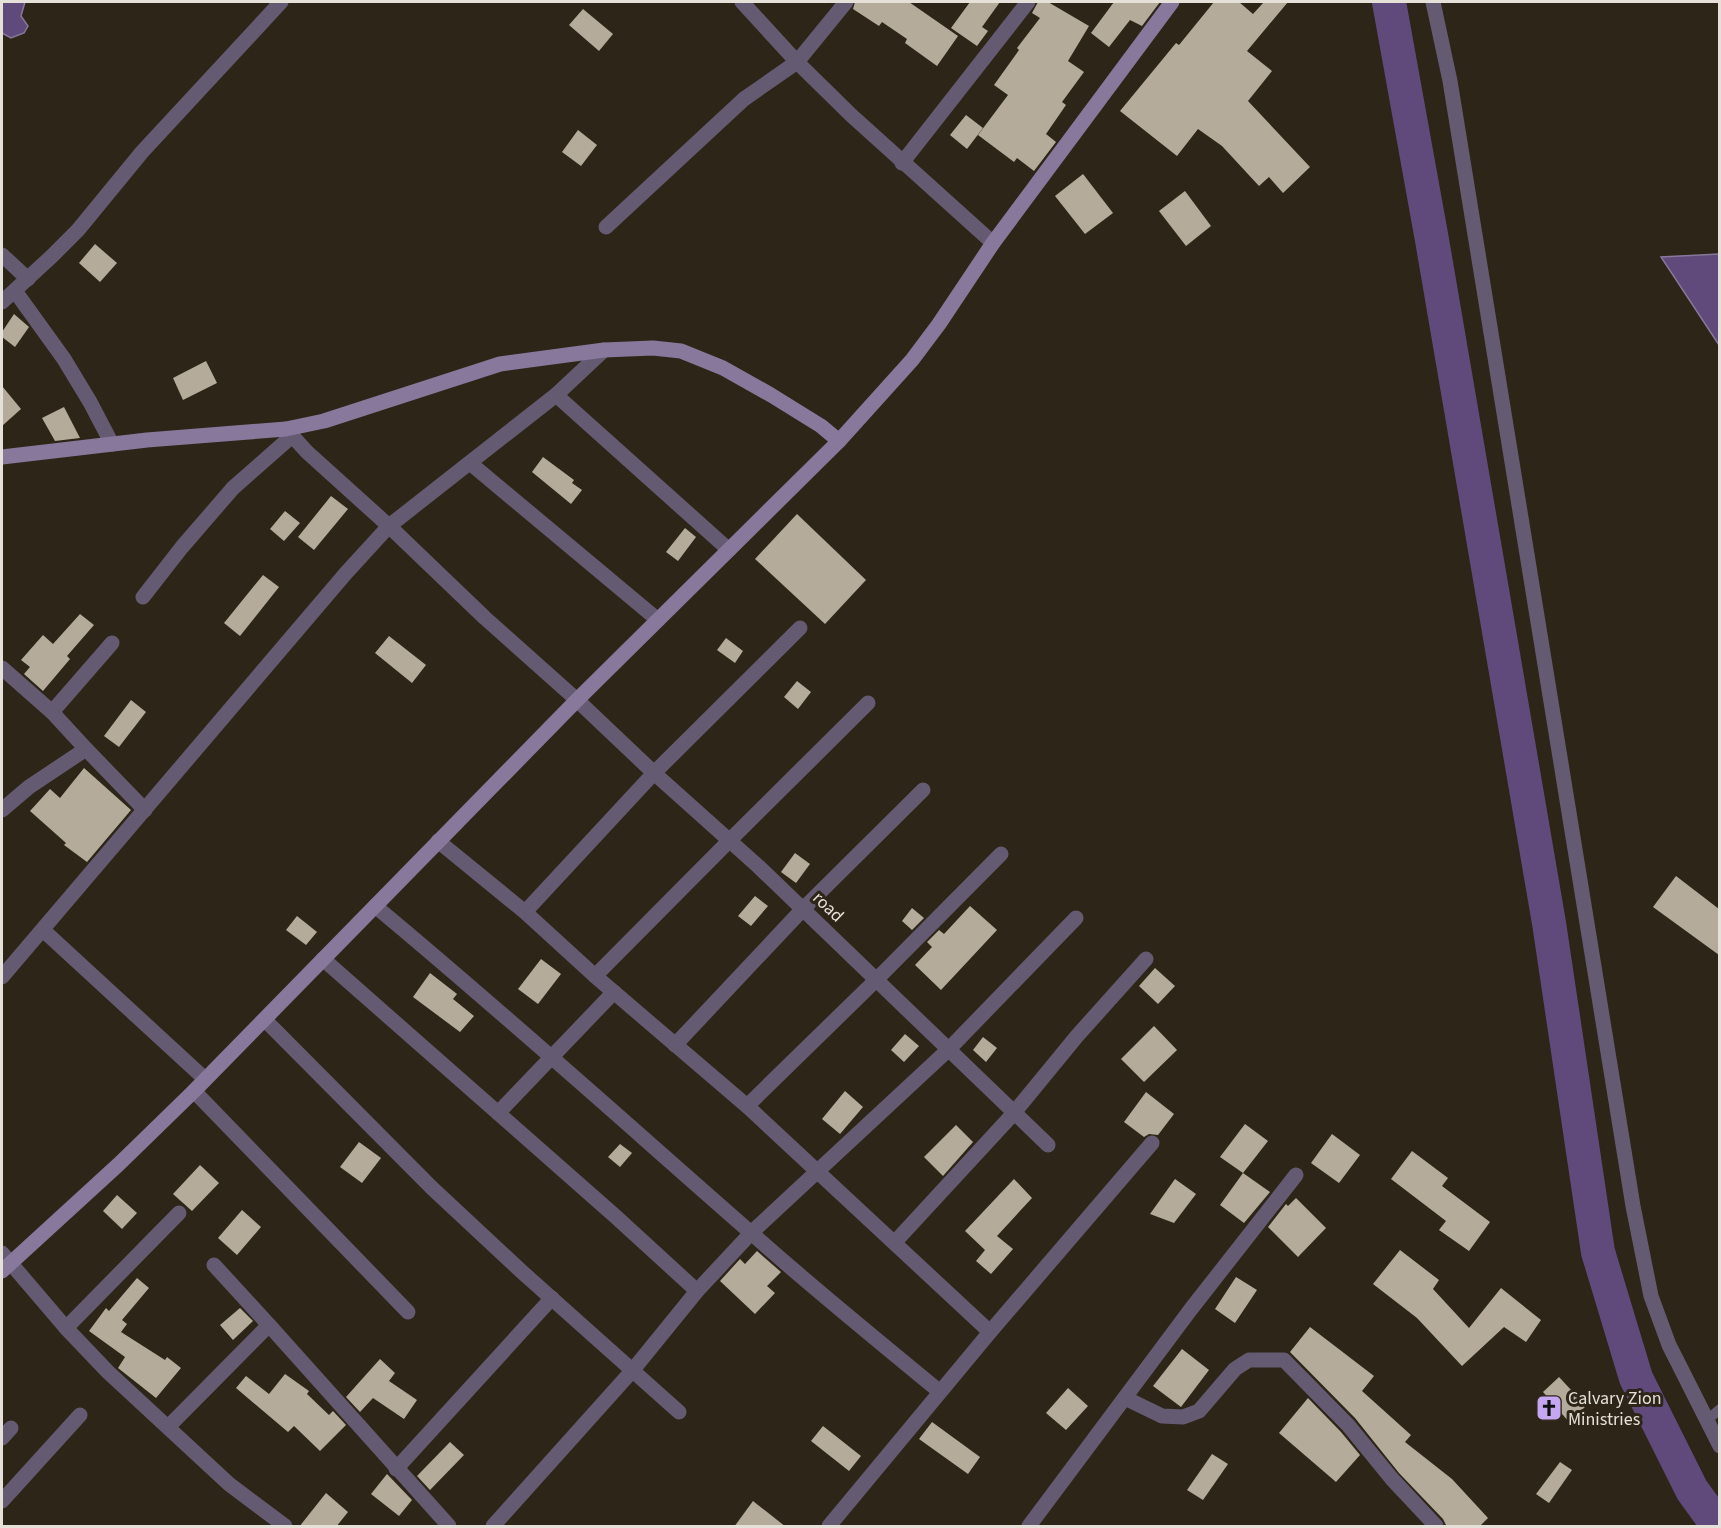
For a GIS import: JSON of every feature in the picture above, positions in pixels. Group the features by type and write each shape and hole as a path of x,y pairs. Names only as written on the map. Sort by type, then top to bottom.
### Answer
{"street":[{"path":"2,302 78,230 142,152 281,2"},
{"path":"742,2 797,62 902,163 993,243"},
{"path":"606,227 744,99 797,62 846,2"},
{"path":"902,163 1028,2"},
{"path":"285,1527 229,1484 108,1372 4,1263 119,1164 194,1091 577,700 839,441 912,360 993,243 1172,2"},
{"path":"1433,2 1450,81 1633,1206 1651,1296 1669,1345 1719,1446"},
{"path":"2,255 28,279"},
{"path":"15,291 64,359 112,444"},
{"path":"2,457 112,444 289,432 500,364 604,350 653,348 681,351 723,368 821,426 839,441"},
{"path":"2,977 338,581 389,526 556,395 604,350"},
{"path":"556,395 729,550"},
{"path":"143,597 233,488 289,432"},
{"name":"road","path":"289,432 329,473 729,841 1047,1146"},
{"path":"470,462 658,620"},
{"path":"525,912 654,773 800,628"},
{"path":"52,712 112,643"},
{"path":"2,668 52,712 145,810"},
{"path":"596,976 868,703"},
{"path":"2,810 29,787 86,749"},
{"path":"675,1045 802,910 923,790"},
{"path":"438,841 525,912 747,1106 990,1332"},
{"path":"747,1106 1001,854"},
{"path":"375,906 482,995 751,1233 939,1391"},
{"path":"493,1527 632,1371 697,1291 751,1233 948,1050 1076,918"},
{"path":"43,930 205,1079"},
{"path":"323,959 697,1291"},
{"path":"895,1242 1013,1114 1077,1036 1146,959"},
{"path":"498,1113 614,992"},
{"path":"265,1020 432,1188 679,1412"},
{"path":"194,1091 408,1312"},
{"path":"828,1527 939,1391 1152,1143"},
{"path":"1029,1527 1191,1309 1296,1175"},
{"path":"66,1328 179,1213"},
{"path":"214,1265 449,1527"},
{"path":"396,1469 552,1298"},
{"path":"168,1428 269,1325"},
{"path":"1125,1398 1162,1416 1183,1417 1199,1411 1235,1370 1249,1360 1284,1360 1348,1425 1392,1479 1436,1527"},
{"path":"2,1501 80,1414"}],"lane":[{"path":"1706,1421 1719,1409"}],"shaded area":[{"path":"2,2 25,2 21,16 28,26 24,33 11,38 2,33"},
{"path":"1720,254 1719,345 1661,257"}],"building":[{"path":"855,2 909,2 958,36 937,66 905,43 907,39 882,22 879,26 853,9"},
{"path":"970,2 1000,2 982,27 988,31 977,46 951,28"},
{"path":"1038,2 1048,2 1089,26 1068,61 1084,72 1062,102 1066,105 1046,134 1056,142 1034,171 1017,158 1014,162 978,135 1008,95 994,85 1019,50 1017,48 1040,18 1032,13"},
{"path":"1114,2 1160,2 1142,26 1130,20 1109,47 1091,33"},
{"path":"1214,2 1239,2 1253,14 1264,2 1288,2 1247,51 1272,71 1248,101 1310,167 1283,193 1269,177 1259,186 1222,146 1198,129 1177,156 1120,111 1176,43 1179,45"},
{"path":"583,9 613,34 599,51 569,25"},
{"path":"966,115 983,128 967,149 950,135"},
{"path":"578,130 597,145 581,166 562,152"},
{"path":"1083,174 1113,213 1085,234 1055,196"},
{"path":"1185,191 1211,226 1186,246 1159,211"},
{"path":"95,244 117,263 100,282 79,263"},
{"path":"14,314 29,327 15,347 2,337 2,332"},
{"path":"206,361 217,383 183,400 173,378"},
{"path":"2,386 21,409 2,426"},
{"path":"64,407 80,438 55,441 42,418"},
{"path":"543,457 574,480 572,483 582,490 571,504 532,472"},
{"path":"331,496 348,509 314,550 298,537"},
{"path":"285,511 300,523 284,541 270,529"},
{"path":"797,514 866,580 825,624 755,559"},
{"path":"685,528 696,537 678,561 666,552"},
{"path":"263,575 279,587 240,636 224,623"},
{"path":"80,614 94,625 67,656 70,659 43,691 24,674 30,667 21,660 43,635 53,644"},
{"path":"389,636 426,665 412,683 375,653"},
{"path":"726,638 743,651 735,663 717,650"},
{"path":"797,681 811,692 798,709 784,697"},
{"path":"131,700 146,712 119,747 104,736"},
{"path":"84,768 131,810 87,862 64,845 66,843 30,811 50,789 60,798"},
{"path":"795,853 810,864 796,883 781,872"},
{"path":"1676,876 1719,909 1719,955 1653,907"},
{"path":"755,896 768,906 751,926 738,916"},
{"path":"970,906 997,930 941,990 915,965 932,947 927,942 939,930 944,934"},
{"path":"912,908 924,918 912,930 902,921"},
{"path":"297,916 317,932 306,945 286,930"},
{"path":"541,959 561,974 538,1004 518,989"},
{"path":"1155,968 1175,986 1158,1004 1139,986"},
{"path":"430,973 457,994 453,999 474,1016 460,1032 413,997"},
{"path":"1154,1026 1177,1050 1144,1082 1121,1059"},
{"path":"905,1034 919,1046 904,1062 891,1050"},
{"path":"983,1037 997,1048 986,1062 973,1050"},
{"path":"845,1091 863,1107 840,1134 822,1119"},
{"path":"1146,1092 1174,1114 1158,1135 1149,1134 1144,1137 1124,1122"},
{"path":"1245,1124 1268,1141 1243,1173 1220,1157"},
{"path":"956,1125 973,1142 943,1176 924,1157"},
{"path":"1332,1134 1360,1155 1339,1183 1311,1163"},
{"path":"359,1142 381,1158 362,1183 340,1167"},
{"path":"620,1144 632,1153 620,1167 608,1157"},
{"path":"1412,1151 1448,1178 1442,1186 1490,1222 1469,1251 1439,1230 1446,1221 1391,1179"},
{"path":"200,1165 219,1183 192,1211 173,1194"},
{"path":"1243,1173 1270,1192 1244,1223 1220,1205"},
{"path":"1014,1179 1032,1198 997,1236 1013,1249 991,1274 976,1261 985,1250 965,1231"},
{"path":"1175,1179 1196,1194 1174,1223 1150,1214"},
{"path":"117,1195 137,1213 122,1229 103,1211"},
{"path":"1296,1198 1326,1228 1298,1257 1268,1227 1286,1204 1288,1206"},
{"path":"242,1210 261,1227 237,1255 218,1238"},
{"path":"1400,1250 1439,1280 1433,1289 1469,1328 1501,1288 1541,1320 1526,1342 1504,1327 1462,1366 1417,1318 1373,1284"},
{"path":"757,1251 781,1272 767,1286 775,1293 755,1314 720,1281 740,1259 745,1264"},
{"path":"1236,1277 1257,1290 1235,1323 1215,1309"},
{"path":"137,1278 149,1288 122,1320 127,1324 121,1332 165,1360 167,1357 181,1368 156,1398 118,1368 125,1357 89,1331 106,1308 109,1311"},
{"path":"240,1308 253,1321 233,1340 220,1325"},
{"path":"1310,1327 1374,1376 1362,1391 1411,1435 1405,1442 1452,1479 1488,1518 1479,1527 1447,1527 1443,1519 1399,1473 1355,1418 1290,1352"},
{"path":"1182,1349 1209,1370 1181,1407 1153,1386"},
{"path":"380,1359 395,1373 389,1381 417,1400 404,1419 373,1398 360,1412 346,1397"},
{"path":"285,1374 309,1391 307,1394 329,1415 333,1411 346,1425 320,1451 294,1426 288,1432 236,1388 246,1376 269,1394"},
{"path":"1559,1377 1586,1406 1569,1422 1543,1392"},
{"path":"1068,1388 1088,1406 1066,1430 1046,1413"},
{"path":"1308,1398 1360,1455 1336,1482 1279,1433"},
{"path":"932,1422 980,1457 968,1474 919,1439"},
{"path":"823,1426 861,1456 849,1471 811,1441"},
{"path":"450,1442 464,1455 430,1490 417,1476"},
{"path":"1212,1454 1228,1464 1203,1500 1187,1490"},
{"path":"1560,1462 1572,1470 1549,1503 1536,1494"},
{"path":"387,1474 412,1500 399,1516 371,1494"},
{"path":"326,1493 348,1512 336,1527 299,1527"},
{"path":"753,1501 786,1527 734,1527"}],"waterway":[{"path":"1389,2 1549,923 1598,1252 1636,1378 1692,1490 1718,1526"}],"place":[{"name":"Calvary Zion Ministries","path":"1549,1408"}]}
